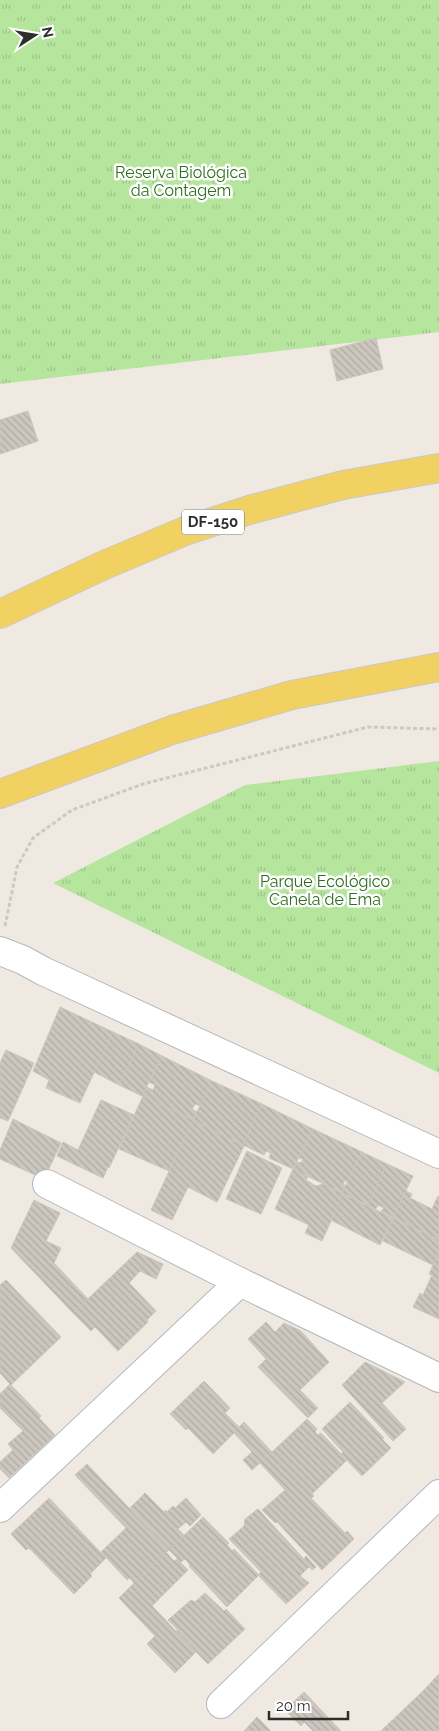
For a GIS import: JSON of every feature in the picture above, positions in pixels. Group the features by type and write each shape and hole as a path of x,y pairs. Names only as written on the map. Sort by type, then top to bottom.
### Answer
{"main road":[{"name":"DF-150","path":"0,614 185,531 249,510 343,485 439,468"},
{"path":"1,795 172,730 292,695 439,667"}],"street":[{"path":"7,943 43,970 439,1154"},
{"path":"47,1184 240,1282 439,1378"},
{"path":"0,1508 240,1282"},
{"path":"220,1704 439,1494"}],"path":[{"path":"7,943 17,867 33,838 72,810 143,784 368,727 439,729"}],"green space":[{"name":"Reserva Biológica da Contagem","path":"0,0 439,0 439,332 0,384"},
{"name":"Parque Ecológico Canela de Ema","path":"439,761 439,1073 53,883 245,785"}],"building":[{"path":"376,338 383,369 337,381 330,350"},
{"path":"28,411 38,441 0,454 0,420"},
{"path":"60,1007 113,1032 80,1103 46,1088 49,1080 33,1071"},
{"path":"113,1032 139,1044 119,1085 94,1072"},
{"path":"139,1044 162,1056 142,1096 119,1085"},
{"path":"6,1050 34,1063 8,1121 0,1118 0,1063"},
{"path":"162,1056 212,1081 200,1106 195,1104 192,1109 197,1112 193,1120 142,1096 147,1087 153,1090 155,1085 149,1082"},
{"path":"212,1081 262,1104 243,1145 193,1120"},
{"path":"143,1096 193,1120 169,1171 119,1149"},
{"path":"101,1100 134,1115 103,1178 57,1156 63,1142 78,1150"},
{"path":"262,1104 313,1129 293,1169 269,1158 271,1153 266,1151 264,1155 243,1145"},
{"path":"13,1119 61,1143 44,1179 0,1159 0,1150"},
{"path":"193,1120 244,1146 217,1202 188,1187 172,1220 151,1210"},
{"path":"313,1129 362,1152 348,1182 345,1180 343,1184 346,1186 342,1193 293,1169 297,1162 301,1163 303,1159 299,1158"},
{"path":"247,1151 282,1168 261,1214 226,1199"},
{"path":"362,1152 387,1164 368,1205 342,1193"},
{"path":"387,1164 413,1176 393,1217 381,1211 384,1208 378,1205 376,1209 368,1205"},
{"path":"293,1169 308,1177 306,1180 316,1186 323,1184 343,1194 322,1241 305,1233 309,1225 275,1209"},
{"path":"406,1191 412,1194 410,1198 432,1209 439,1197 439,1240 393,1217"},
{"path":"343,1194 393,1218 380,1245 331,1220"},
{"path":"34,1200 60,1213 46,1241 61,1248 54,1263 88,1299 73,1313 11,1248"},
{"path":"393,1218 439,1240 439,1252 433,1265 383,1241"},
{"path":"137,1252 163,1264 156,1279 140,1271 129,1283 156,1311 147,1320 148,1322 118,1351 95,1327 91,1331 73,1313"},
{"path":"439,1252 439,1319 413,1307 420,1293 423,1295 432,1275 429,1274"},
{"path":"6,1280 61,1337 11,1385 0,1373 0,1285"},
{"path":"266,1322 275,1332 284,1323 301,1331 329,1362 300,1390 318,1408 308,1418 258,1367 266,1359 248,1339"},
{"path":"365,1362 405,1382 382,1403 406,1429 393,1441 342,1385"},
{"path":"204,1381 230,1408 225,1413 239,1427 244,1422 272,1452 252,1470 243,1460 252,1452 234,1433 213,1454 188,1428 186,1430 170,1414"},
{"path":"10,1384 41,1416 39,1418 55,1435 9,1478 0,1469 0,1462 13,1450 8,1444 23,1431 0,1408 0,1394"},
{"path":"350,1402 391,1448 362,1476 341,1454 343,1452 322,1429"},
{"path":"307,1419 317,1429 315,1432 318,1435 321,1433 347,1460 312,1494 272,1452"},
{"path":"272,1452 314,1496 311,1498 345,1533 347,1531 354,1539 322,1570 277,1522 275,1523 262,1510 285,1490 260,1463"},
{"path":"87,1464 169,1550 134,1583 130,1578 127,1580 101,1552 126,1528 75,1475"},
{"path":"145,1493 164,1512 166,1510 167,1512 173,1506 175,1508 186,1498 201,1515 190,1526 186,1522 178,1529 184,1535 169,1550 130,1508"},
{"path":"49,1498 106,1558 74,1594 29,1548 26,1550 11,1534"},
{"path":"258,1509 304,1559 306,1556 316,1567 312,1570 309,1567 300,1576 309,1583 286,1604 258,1575 261,1572 229,1539 244,1526 245,1519"},
{"path":"203,1517 229,1543 227,1545 232,1551 234,1549 259,1575 227,1607 189,1566 185,1559 181,1562 169,1550"},
{"path":"166,1552 174,1561 177,1559 188,1570 152,1606 132,1585"},
{"path":"132,1585 196,1652 175,1673 147,1644 155,1636 119,1598"},
{"path":"205,1593 224,1611 226,1609 245,1629 208,1664 168,1620 191,1600 195,1602"},
{"path":"439,1674 439,1731 381,1731 424,1690"},
{"path":"304,1692 341,1731 313,1731 304,1722 301,1726 285,1710"},
{"path":"257,1717 271,1731 244,1731"}]}
